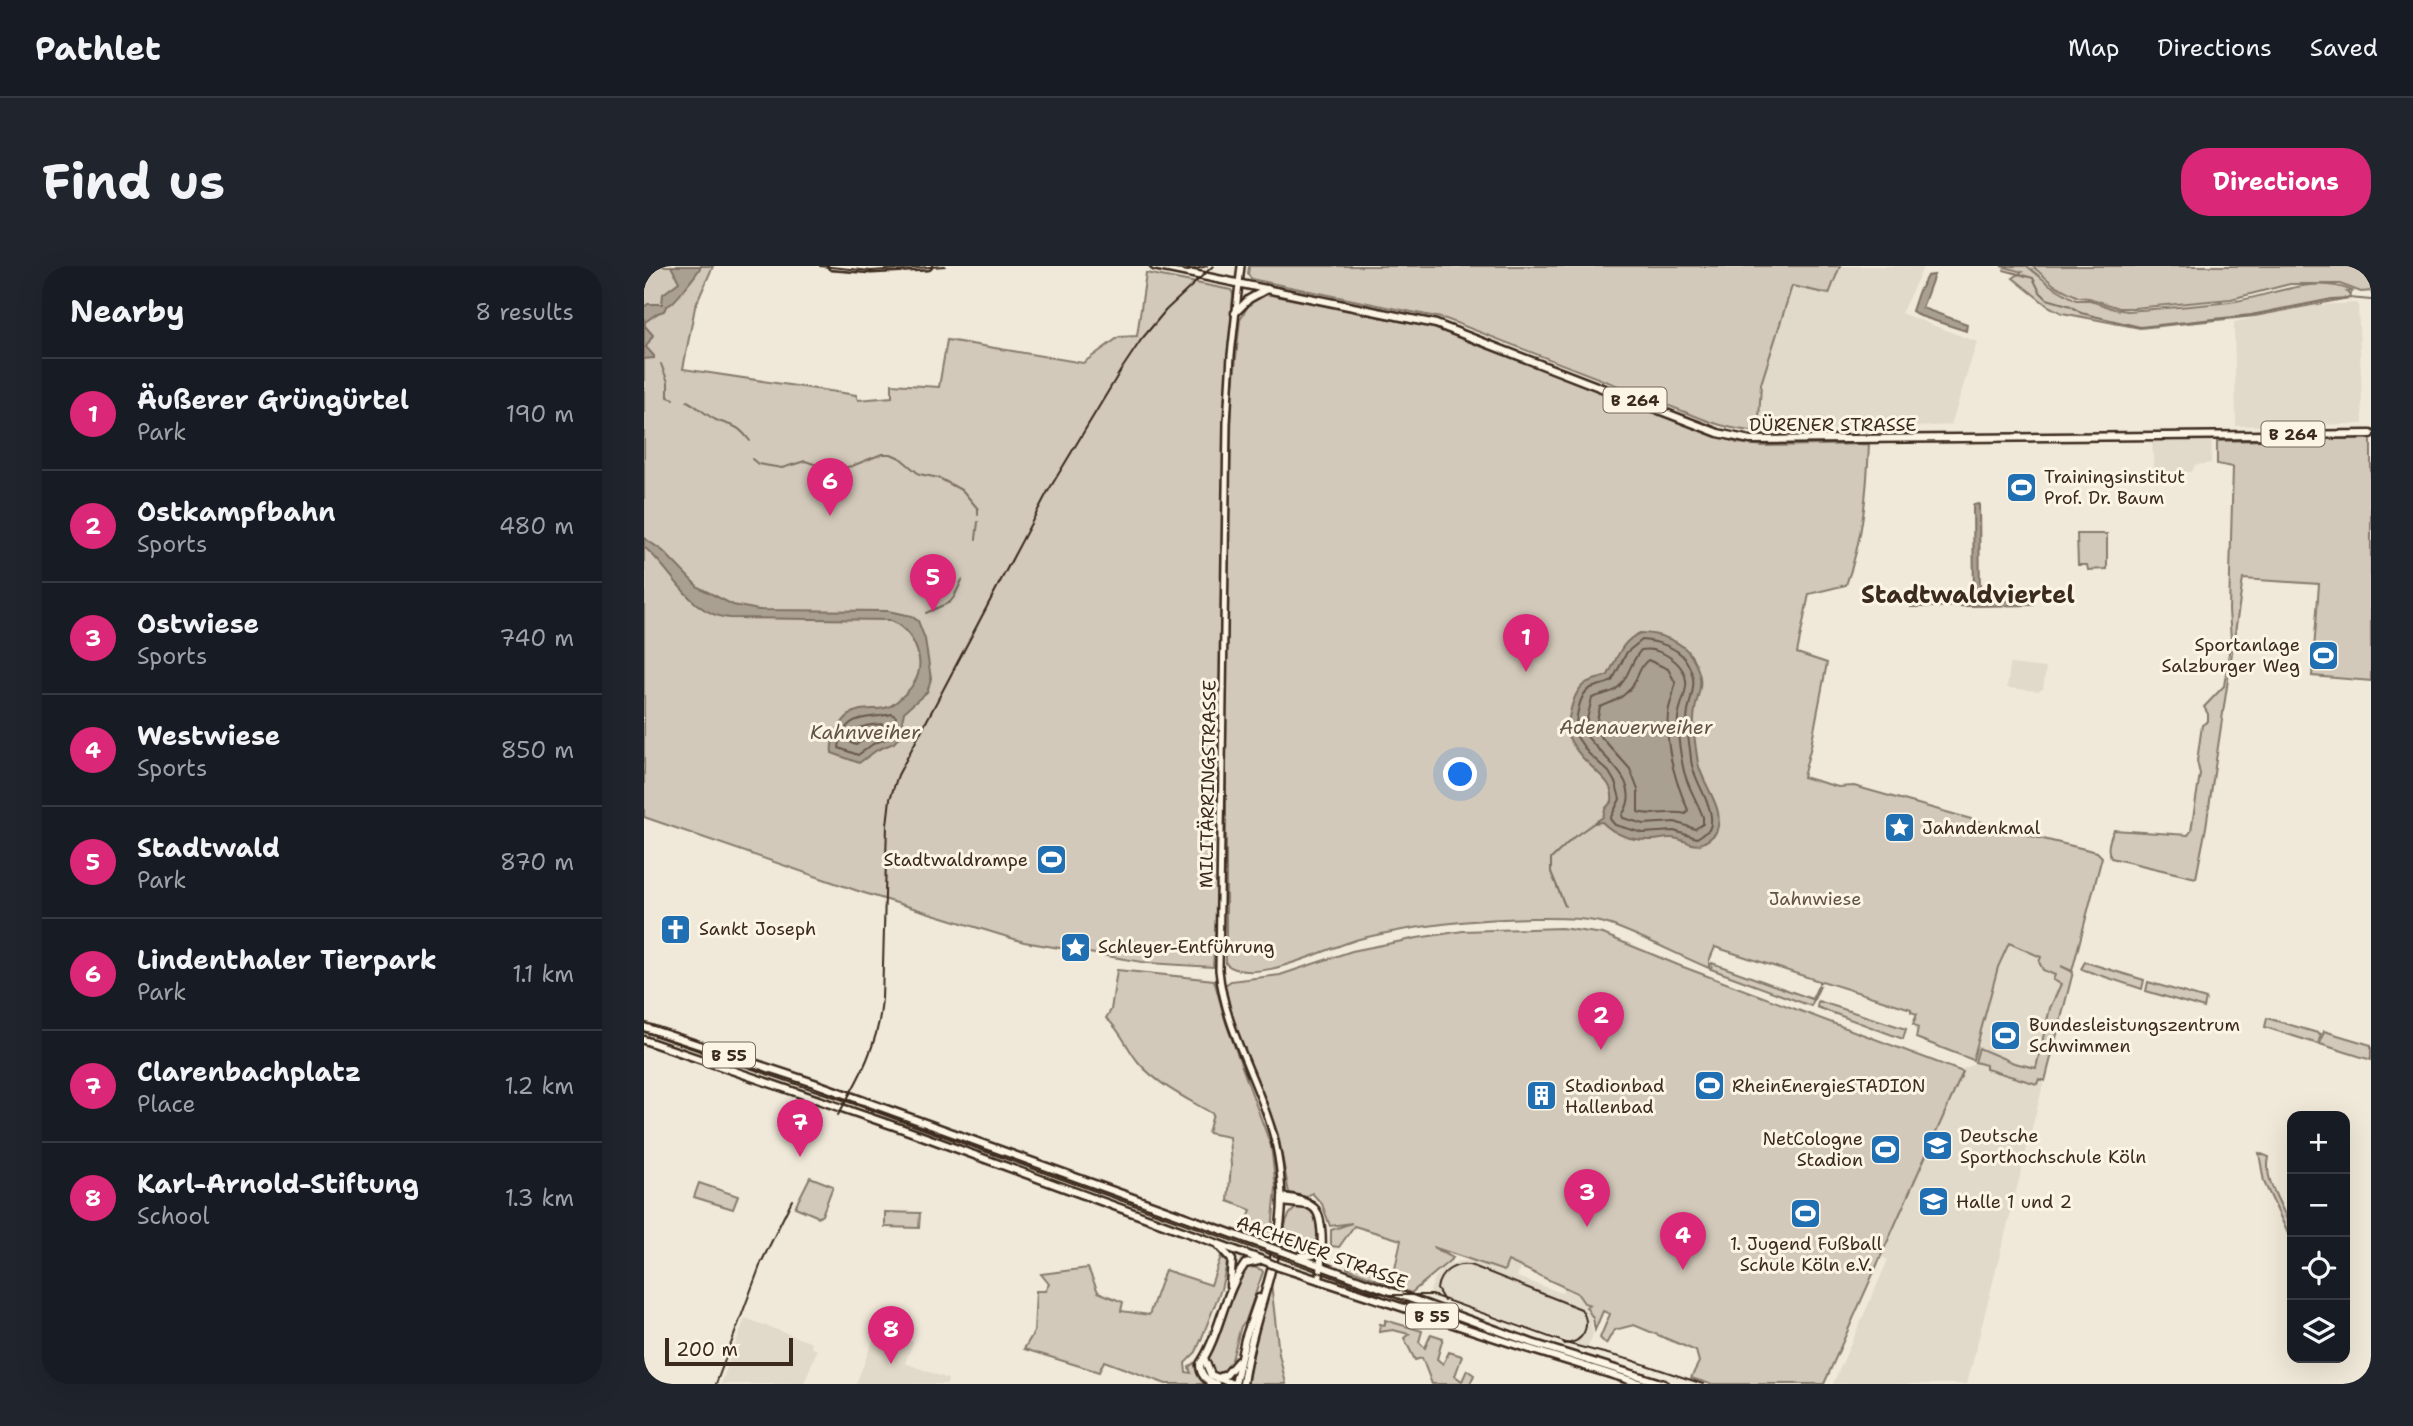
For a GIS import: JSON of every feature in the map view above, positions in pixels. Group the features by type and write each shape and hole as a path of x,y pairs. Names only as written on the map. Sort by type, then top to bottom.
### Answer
{"main road":[{"path":"832,266 871,269 928,266"},
{"name":"DÜRENER STRASSE","path":"1154,266 1444,326 1718,433 1750,440 2371,434"},
{"name":"MILITÄRRINGSTRASSE","path":"1238,1383 1275,1253 1282,1199 1281,1173 1272,1131 1229,1022 1219,970 1227,423 1241,266"},
{"path":"1235,313 1249,299 1267,289"},
{"name":"AACHENER STRASSE","path":"644,1027 786,1074 1292,1254 1532,1343 1664,1384"},
{"name":"AACHENER STRASSE","path":"644,1040 962,1151 1279,1267 1642,1384"},
{"path":"756,1078 770,1077 771,1069"},
{"path":"778,1086 777,1077 786,1074"},
{"path":"962,1151 974,1147 973,1141"},
{"path":"1282,1199 1297,1205 1308,1204"},
{"path":"1282,1199 1306,1202 1318,1214 1322,1266 1319,1280"},
{"path":"1281,1220 1297,1205"},
{"path":"1212,1241 1221,1247 1232,1261 1228,1295"},
{"name":"B 55","path":"1292,1254 1310,1256 1321,1248"},
{"path":"1238,1383 1214,1382 1200,1371 1200,1364 1228,1295 1245,1264 1265,1261"},
{"name":"MILITÄRRINGSTRASSE","path":"1238,1383 1239,1360 1256,1304 1264,1290"},
{"path":"1214,1382 1226,1375 1239,1360"}],"shaded area":[{"path":"1840,266 1924,266 1901,313 1977,342 1951,425 1801,431 1759,420 1761,384 1792,286 1829,294"},
{"path":"2358,303 2363,424 2236,426 2234,322 2317,305"},
{"path":"2212,441 2211,463 2195,465 2192,472 2154,472 2152,442"},
{"path":"2010,664 2046,668 2043,689 2038,691 2007,688"},
{"name":"Deutsche Sporthochschule Köln","path":"2009,943 2072,971 1967,1384 1833,1384 1888,1260 1825,1228 1885,1085 1904,1049 1960,1070 1972,1065 1998,967"},
{"path":"1459,1261 1507,1261 1521,1265 1517,1277 1562,1293 1564,1288 1577,1293 1588,1293 1584,1304 1592,1317 1593,1335 1587,1348 1430,1293 1433,1280 1443,1268"},
{"path":"745,1318 812,1343 811,1347 817,1350 804,1384 721,1384"},
{"path":"877,1330 913,1342 905,1363 948,1379 947,1384 856,1384"}],"green space":[{"path":"646,266 713,266 695,307 683,369 856,395 858,400 892,397 892,384 939,387 947,340 1083,363 1119,337 1137,336 1146,273 1231,290 1233,294 1224,423 1221,840 1213,967 1148,963 1024,942 861,892 644,817"},
{"path":"1249,266 1840,266 1829,294 1792,286 1761,384 1759,420 1801,431 1776,432 1743,430 1708,421 1446,319 1251,279 1248,274"},
{"path":"2001,266 2027,266 2050,285 2076,300 2090,300 2128,311 2236,301 2309,285 2338,286 2352,291 2347,292 2350,294 2349,298 2255,316 2140,328 2062,313 2048,306 2013,278 2022,272"},
{"path":"2032,266 2371,266 2371,291 2361,292 2340,284 2290,284 2231,299 2119,308 2078,297 2054,285"},
{"name":"Jahnwiese","path":"1266,294 1443,330 1737,443 1764,446 1869,444 1863,515 1852,568 1846,585 1809,594 1797,653 1827,663 1803,777 1838,787 1854,786 2097,852 2102,857 2072,971 2061,966 2073,972 2045,1081 2039,1079 2037,1084 1986,1069 1986,1065 1975,1062 1979,1048 2014,1063 2036,1068 2050,1008 2061,984 2053,980 2055,975 2043,970 2039,962 2041,957 2009,943 1998,967 1973,1060 1916,1038 1918,1027 1913,1024 1917,1014 1911,1012 1911,1009 1822,981 1819,983 1715,947 1709,968 1611,925 1572,918 1489,920 1405,930 1363,938 1293,963 1255,971 1239,970 1226,964 1226,633 1232,396 1240,320 1251,300"},
{"path":"2371,438 2371,681 2312,676 2319,584 2243,579 2196,878 2111,858 2109,848 2114,830 2188,835 2191,831 2200,774 2197,761 2202,725 2208,721 2204,707 2224,686 2231,640 2229,610 2233,467 2217,464 2217,441"},
{"path":"2077,534 2107,534 2107,569 2088,570 2087,565 2078,565"},
{"path":"1561,928 1603,934 1678,965 1963,1072 1824,1384 1710,1384 1691,1378 1699,1362 1696,1351 1634,1325 1614,1330 1606,1344 1600,1338 1610,1314 1603,1311 1595,1330 1593,1318 1586,1307 1590,1305 1584,1303 1577,1293 1508,1261 1504,1271 1433,1247 1453,1258 1411,1293 1347,1268 1350,1258 1394,1274 1401,1240 1354,1226 1339,1247 1331,1246 1331,1230 1352,1223 1330,1226 1322,1204 1312,1193 1306,1197 1289,1193 1278,1134 1233,1022 1225,985 1231,981 1280,975 1352,951 1417,938 1463,931"},
{"path":"2085,962 2144,980 2142,989 2081,969"},
{"path":"1712,963 1812,999 1820,986 1811,1006 1711,969"},
{"path":"1117,970 1214,980 1226,1023 1271,1146 1276,1188 1271,1241 1244,1232 1251,1210 1228,1201 1231,1166 1229,1137 1208,1133 1213,1114 1147,1071 1106,1018 1111,1010"},
{"path":"2148,982 2206,999 2204,1008 2146,991"},
{"path":"1818,1001 1906,1029 1903,1039 1817,1007"},
{"path":"2267,1018 2321,1034 2318,1044 2265,1027"},
{"path":"2324,1031 2371,1045 2371,1060 2320,1044"},
{"path":"2259,1153 2269,1157 2270,1179 2287,1220 2287,1231 2264,1182"},
{"path":"810,1177 833,1186 819,1217 795,1207"},
{"path":"699,1183 738,1196 733,1209 694,1197"},
{"path":"1298,1207 1306,1207 1316,1217 1318,1245 1313,1253 1282,1243 1288,1218"},
{"path":"885,1212 920,1213 919,1228 885,1227"},
{"path":"1221,1256 1227,1263 1221,1289 1196,1352 1185,1363 1186,1372 1191,1373 1189,1367 1194,1363 1199,1376 1206,1384 1166,1384 1104,1361 1099,1372 1024,1349 1034,1332 1036,1291 1045,1291 1049,1284 1041,1274 1088,1268 1098,1292 1123,1302 1121,1311 1149,1315 1165,1270 1211,1285"},
{"path":"1248,1265 1263,1272 1245,1323 1241,1326 1230,1367 1226,1373 1218,1376 1211,1372 1207,1359"},
{"path":"1271,1283 1279,1354 1286,1384 1247,1384 1261,1315"},
{"path":"1385,1320 1422,1331 1419,1342 1425,1348 1431,1334 1443,1338 1437,1359 1443,1364 1449,1352 1462,1356 1455,1376 1462,1381 1467,1370 1474,1375 1470,1384 1432,1384 1422,1358 1415,1360 1404,1338 1409,1334 1393,1330 1379,1332 1380,1324 1385,1325"}],"water":[{"path":"671,266 701,266 664,311 645,322 653,335 646,347 654,358 644,359 644,307 648,304 662,304 663,294 679,282"},
{"path":"1934,275 1922,308 1967,324 1966,331 1912,311 1927,276"},
{"path":"1979,504 1980,601 2034,600 2034,605 1911,607 1911,603 1976,601 1973,505"},
{"name":"Kahnweiher","path":"644,538 663,551 698,587 733,605 759,610 888,611 911,616 918,621 925,639 931,679 927,692 904,712 899,737 894,743 877,750 859,763 832,753 836,732 849,715 860,710 890,706 914,683 918,674 918,655 905,630 889,620 730,618 716,615 703,609 682,590 644,547"},
{"name":"Adenauerweiher","path":"1640,633 1662,636 1683,646 1692,657 1700,675 1694,720 1698,763 1719,816 1715,834 1701,844 1691,844 1676,838 1632,838 1619,834 1602,822 1594,823 1603,817 1605,809 1612,801 1611,789 1574,747 1568,736 1570,715 1581,687 1608,675 1624,646"}],"waterway":[{"path":"2004,270 2033,278 2047,299 2071,306 2081,313 2140,327 2251,315 2332,299 2371,300"},
{"path":"661,364 668,382 668,397 674,399"},
{"path":"687,401 716,420 738,429 750,441"},
{"path":"752,459 758,464 782,468 805,461 832,470 852,466 882,454 891,454 919,474 939,478 963,491 978,509 978,515"},
{"path":"976,539 978,522"},
{"path":"926,613 950,602 962,580"},
{"path":"1565,906 1551,872 1551,859 1574,837 1594,823"}],"tram line":[{"path":"820,266 871,271 945,266"},
{"path":"1155,266 1188,271 1207,266"},
{"path":"644,1032 846,1101 1374,1292 1391,1295 1432,1295 1569,1344 1631,1360 1703,1384"},
{"path":"1444,1301 1437,1289 1445,1273 1460,1265 1473,1266 1581,1309 1586,1321 1584,1332 1577,1340 1564,1344"}],"railway":[{"path":"838,1115 873,1045 880,1015 887,825 890,799 898,775 1047,493 1121,370 1166,310 1213,266"},
{"path":"716,1384 761,1263 792,1200"}],"place":[{"name":"Trainingsinstitut Prof. Dr. Baum","path":"2021,487"},
{"name":"Lindenthaler Tierpark","path":"830,516"},
{"name":"Stadtwald","path":"933,612"},
{"name":"Sportanlage Salzburger Weg","path":"2323,655"},
{"name":"Äußerer Grüngürtel","path":"1526,672"},
{"name":"Jahndenkmal","path":"1899,828"},
{"name":"Stadtwaldrampe","path":"1051,860"},
{"name":"Sankt Joseph","path":"676,929"},
{"name":"Schleyer-Entführung","path":"1075,947"},
{"name":"Bundesleistungszentrum Schwimmen","path":"2006,1035"},
{"name":"Ostkampfbahn","path":"1601,1050"},
{"name":"RheinEnergieSTADION","path":"1709,1086"},
{"name":"Stadionbad Hallenbad","path":"1542,1096"},
{"name":"Deutsche Sporthochschule Köln","path":"1937,1146"},
{"name":"NetCologne Stadion","path":"1886,1149"},
{"name":"Clarenbachplatz","path":"800,1157"},
{"name":"Halle 1 und 2","path":"1933,1202"},
{"name":"1. Jugend Fußball Schule Köln e.V.","path":"1806,1213"},
{"name":"Ostwiese","path":"1587,1227"},
{"name":"Westwiese","path":"1683,1270"},
{"name":"Karl-Arnold-Stiftung","path":"891,1364"}],"district":[{"name":"Stadtwaldviertel","path":"1968,595"}]}
